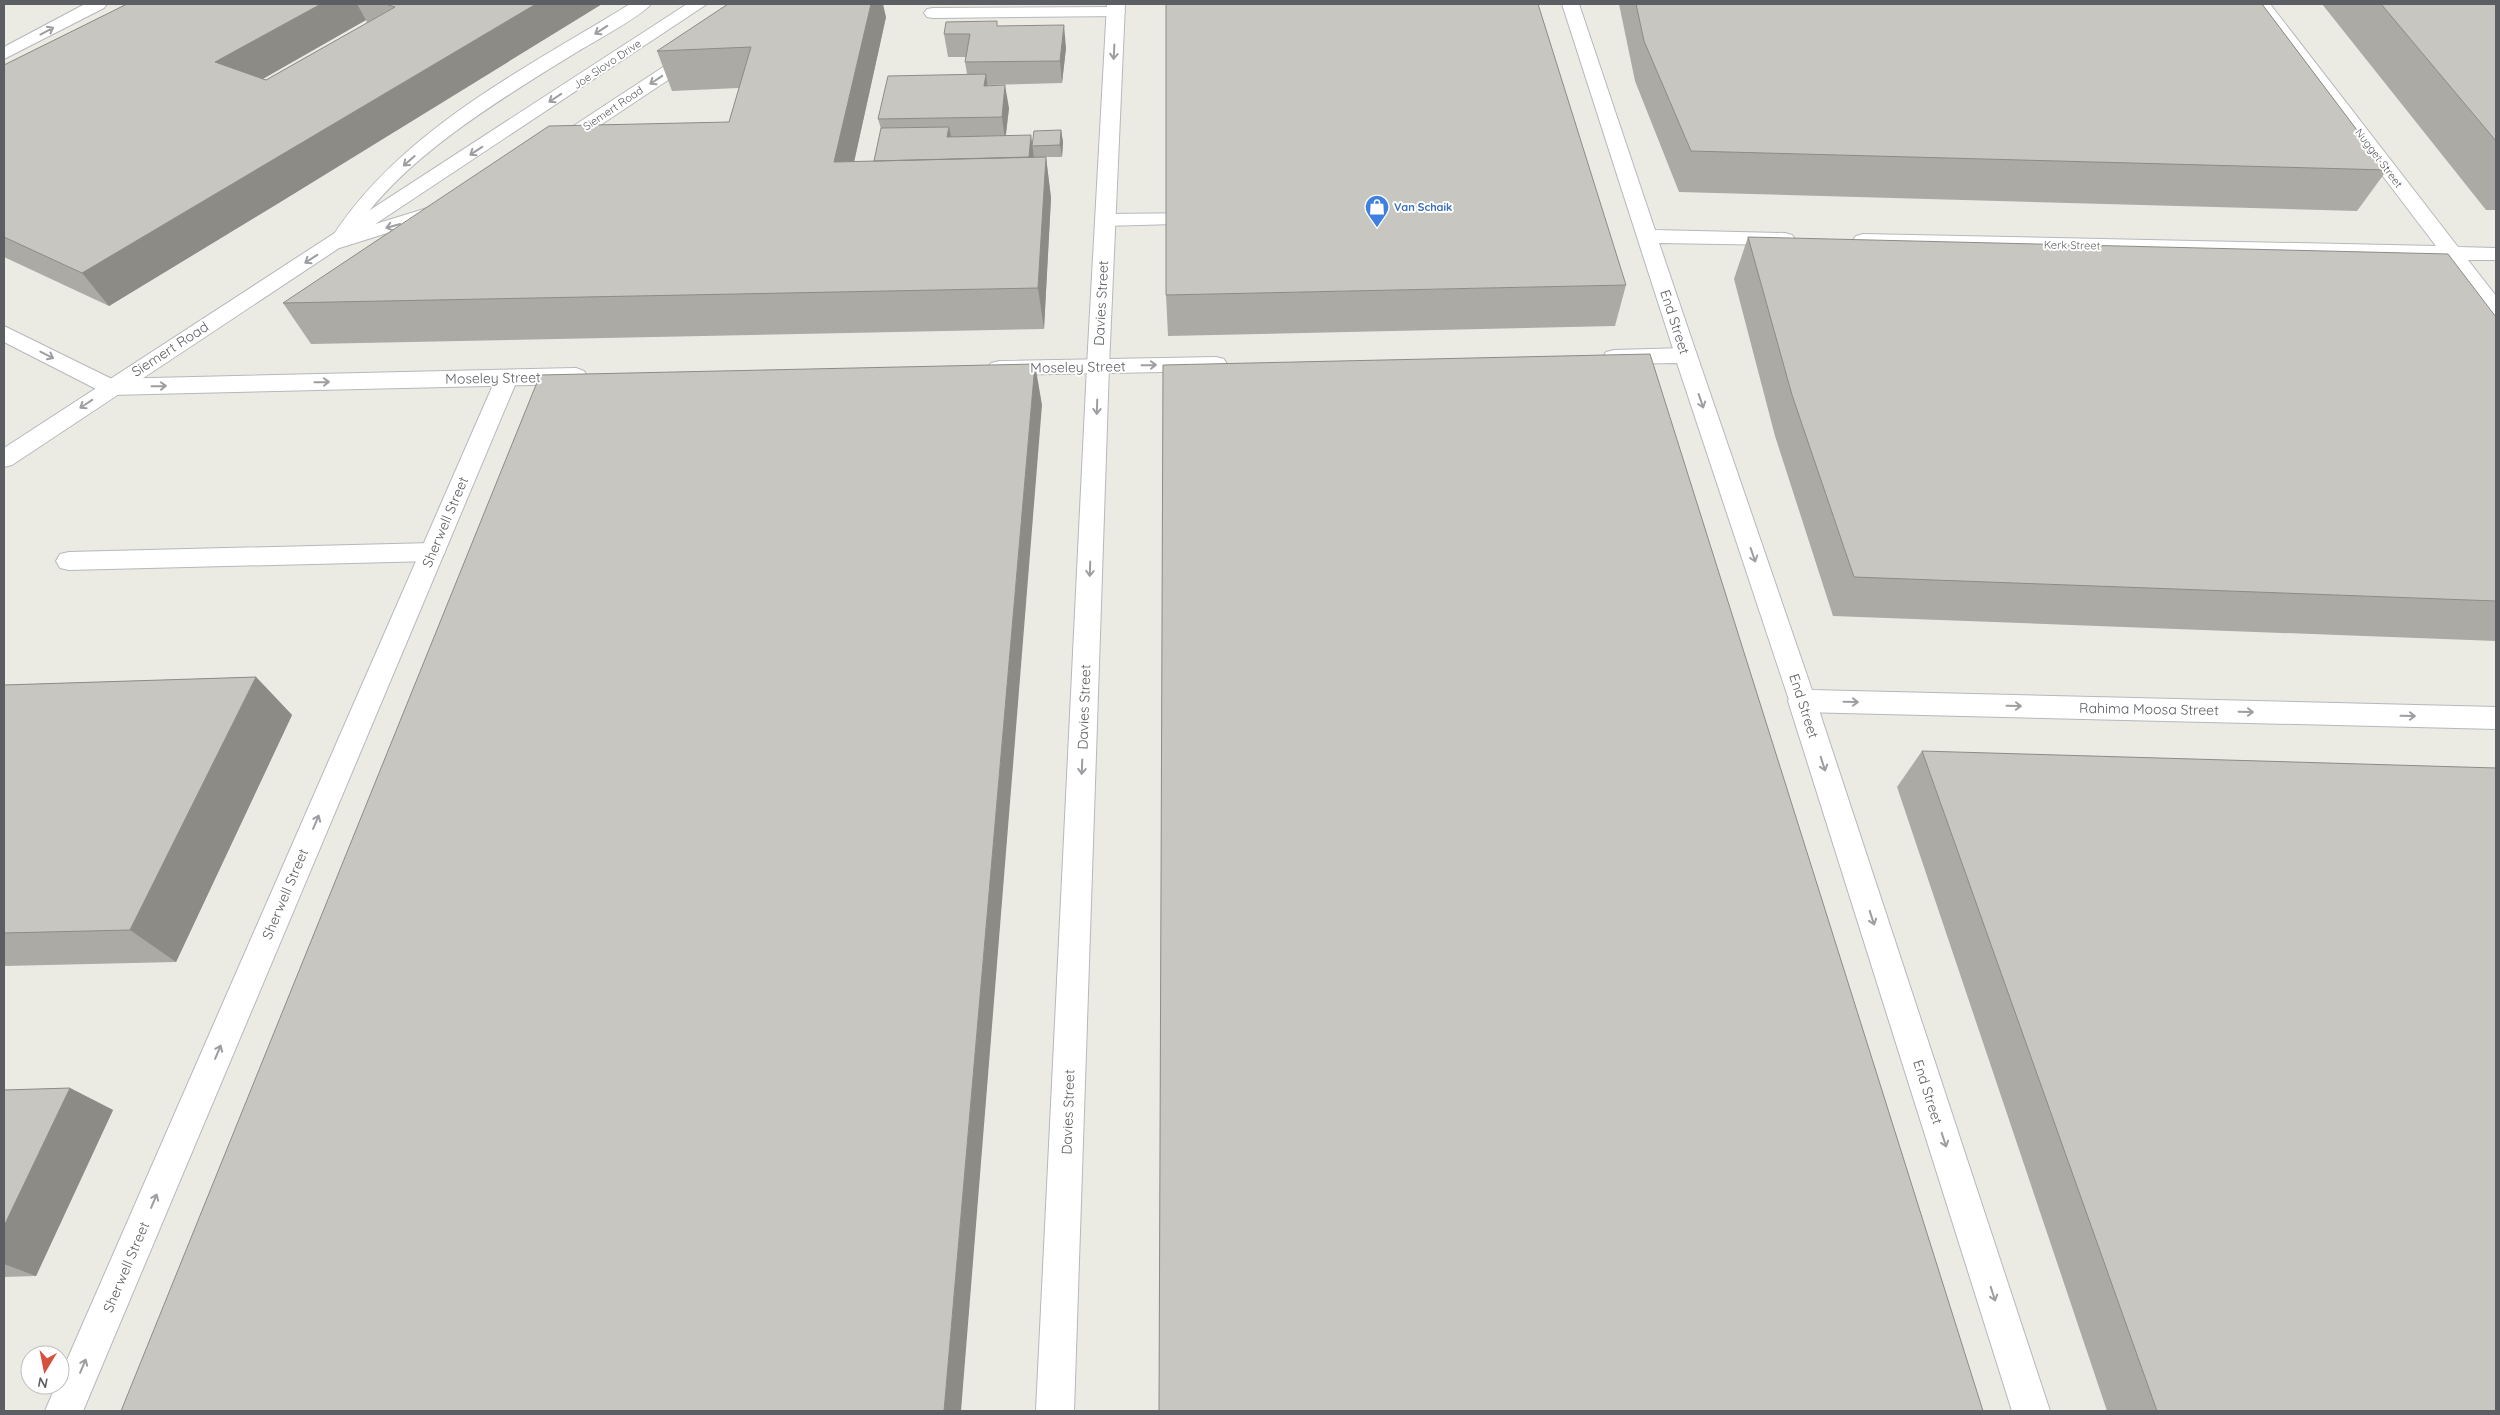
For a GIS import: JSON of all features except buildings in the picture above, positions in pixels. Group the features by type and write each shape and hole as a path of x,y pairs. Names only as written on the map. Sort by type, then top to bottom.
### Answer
{"street":[{"path":"4,54 98,4"},
{"name":"Siemert Road","path":"339,242 364,205 407,162 437,138 496,97 642,4"},
{"name":"Joe Slovo Drive","path":"517,124 698,4"},
{"name":"End Street","path":"1570,4 1802,701 2031,1411"},
{"name":"Nugget Street","path":"2261,4 2496,311"},
{"path":"930,21 1013,29 1024,25 1030,12 1116,8"},
{"name":"Davies Street","path":"1056,1411 1098,366 1116,8"},
{"name":"Siemert Road","path":"542,154 713,42"},
{"name":"Siemert Road","path":"4,459 110,387 339,242 517,124"},
{"name":"Siemert Road","path":"339,242 408,222 453,204"},
{"path":"1105,220 1222,218"},
{"path":"1648,236 1806,239"},
{"name":"Kerk Street","path":"1845,240 2018,252 2496,254"},
{"path":"4,333 110,387"},
{"path":"1596,357 1686,355"},
{"name":"Moseley Street","path":"980,369 1238,364"},
{"name":"Moseley Street","path":"110,387 596,376"},
{"name":"Sherwell Street","path":"64,1411 507,378"},
{"path":"69,561 432,552"},
{"name":"Rahima Moosa Street","path":"1802,701 2496,718"}],"place":[{"name":"Van Schaik","path":"1377,228"}]}
